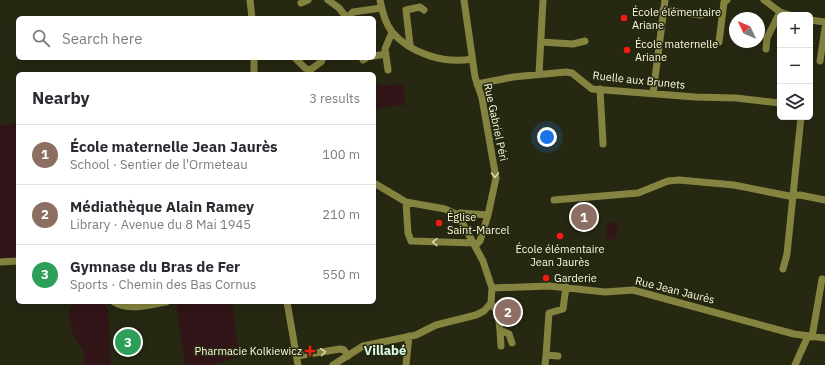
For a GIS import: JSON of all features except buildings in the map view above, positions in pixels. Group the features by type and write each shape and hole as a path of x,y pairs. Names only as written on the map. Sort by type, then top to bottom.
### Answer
{"street":[{"path":"250,0 252,16"},
{"path":"301,4 308,0"},
{"path":"328,0 346,16"},
{"path":"380,0 381,8 392,32 410,46 428,55 441,59 472,58"},
{"name":"Rue Gabriel Péri","path":"464,0 472,58 477,84 481,95 495,172 495,186 488,215 480,241 474,245"},
{"path":"538,74 543,0"},
{"path":"653,94 665,0"},
{"path":"719,42 724,2 727,0"},
{"path":"764,0 780,12"},
{"path":"410,46 406,10 420,7 424,10"},
{"path":"348,16 353,12 381,8"},
{"path":"664,10 701,15"},
{"path":"766,49 767,38 777,18"},
{"path":"813,20 825,22"},
{"path":"820,61 825,28"},
{"path":"388,70 385,48 392,32"},
{"path":"541,42 573,44 585,42"},
{"path":"376,56 386,54"},
{"path":"254,60 254,72"},
{"path":"297,60 305,68 310,70 322,60"},
{"name":"Ruelle aux Brunets","path":"477,84 538,74 566,72 572,73 586,86 600,89 653,94 736,98 777,103"},
{"path":"600,89 603,144"},
{"path":"782,269 787,254 801,120"},
{"path":"554,200 638,192 668,181 679,180 734,185 789,196 792,195 825,200"},
{"path":"376,184 406,202 445,209 458,215 483,261 492,288 491,303 498,313 501,346"},
{"path":"406,202 408,233 411,241 474,245"},
{"path":"458,215 460,213 488,215"},
{"path":"0,262 16,261"},
{"path":"794,365 810,337 822,279"},
{"name":"Rue Jean Jaurès","path":"492,288 549,286 605,292 629,290 638,291 810,337 825,338"},
{"path":"545,365 549,314 563,309 566,288"},
{"path":"333,365 363,346 409,336 436,325 480,314 491,303"},
{"path":"118,304 122,306 137,306 152,304"},
{"path":"287,304 298,365"},
{"path":"500,330 509,334 512,343"},
{"path":"406,365 409,336"},
{"path":"297,356 340,349 344,350 348,356"},
{"path":"546,355 558,356"}],"shaded area":[{"path":"378,83 379,86 403,84 405,105 376,109 376,84"},
{"path":"16,123 16,257 0,258 0,126"},
{"path":"611,222 618,225 615,240 606,238 607,223"},
{"path":"73,304 104,304 108,310 111,365 83,365 84,353 73,334 68,312"},
{"path":"176,304 232,304 239,357 212,365 185,365"}],"place":[{"name":"École élémentaire Ariane","path":"624,18"},
{"name":"École maternelle Ariane","path":"627,50"},
{"name":"École maternelle Jean Jaurès","path":"584,217"},
{"name":"Église Saint-Marcel","path":"439,223"},
{"name":"École élémentaire Jean Jaurès","path":"560,236"},
{"name":"Garderie","path":"546,278"},
{"name":"Médiathèque Alain Ramey","path":"508,312"},
{"name":"Gymnase du Bras de Fer","path":"128,342"},
{"name":"Pharmacie Kolkiewicz","path":"310,351"}],"district":[{"name":"Villabé","path":"385,350"}]}
